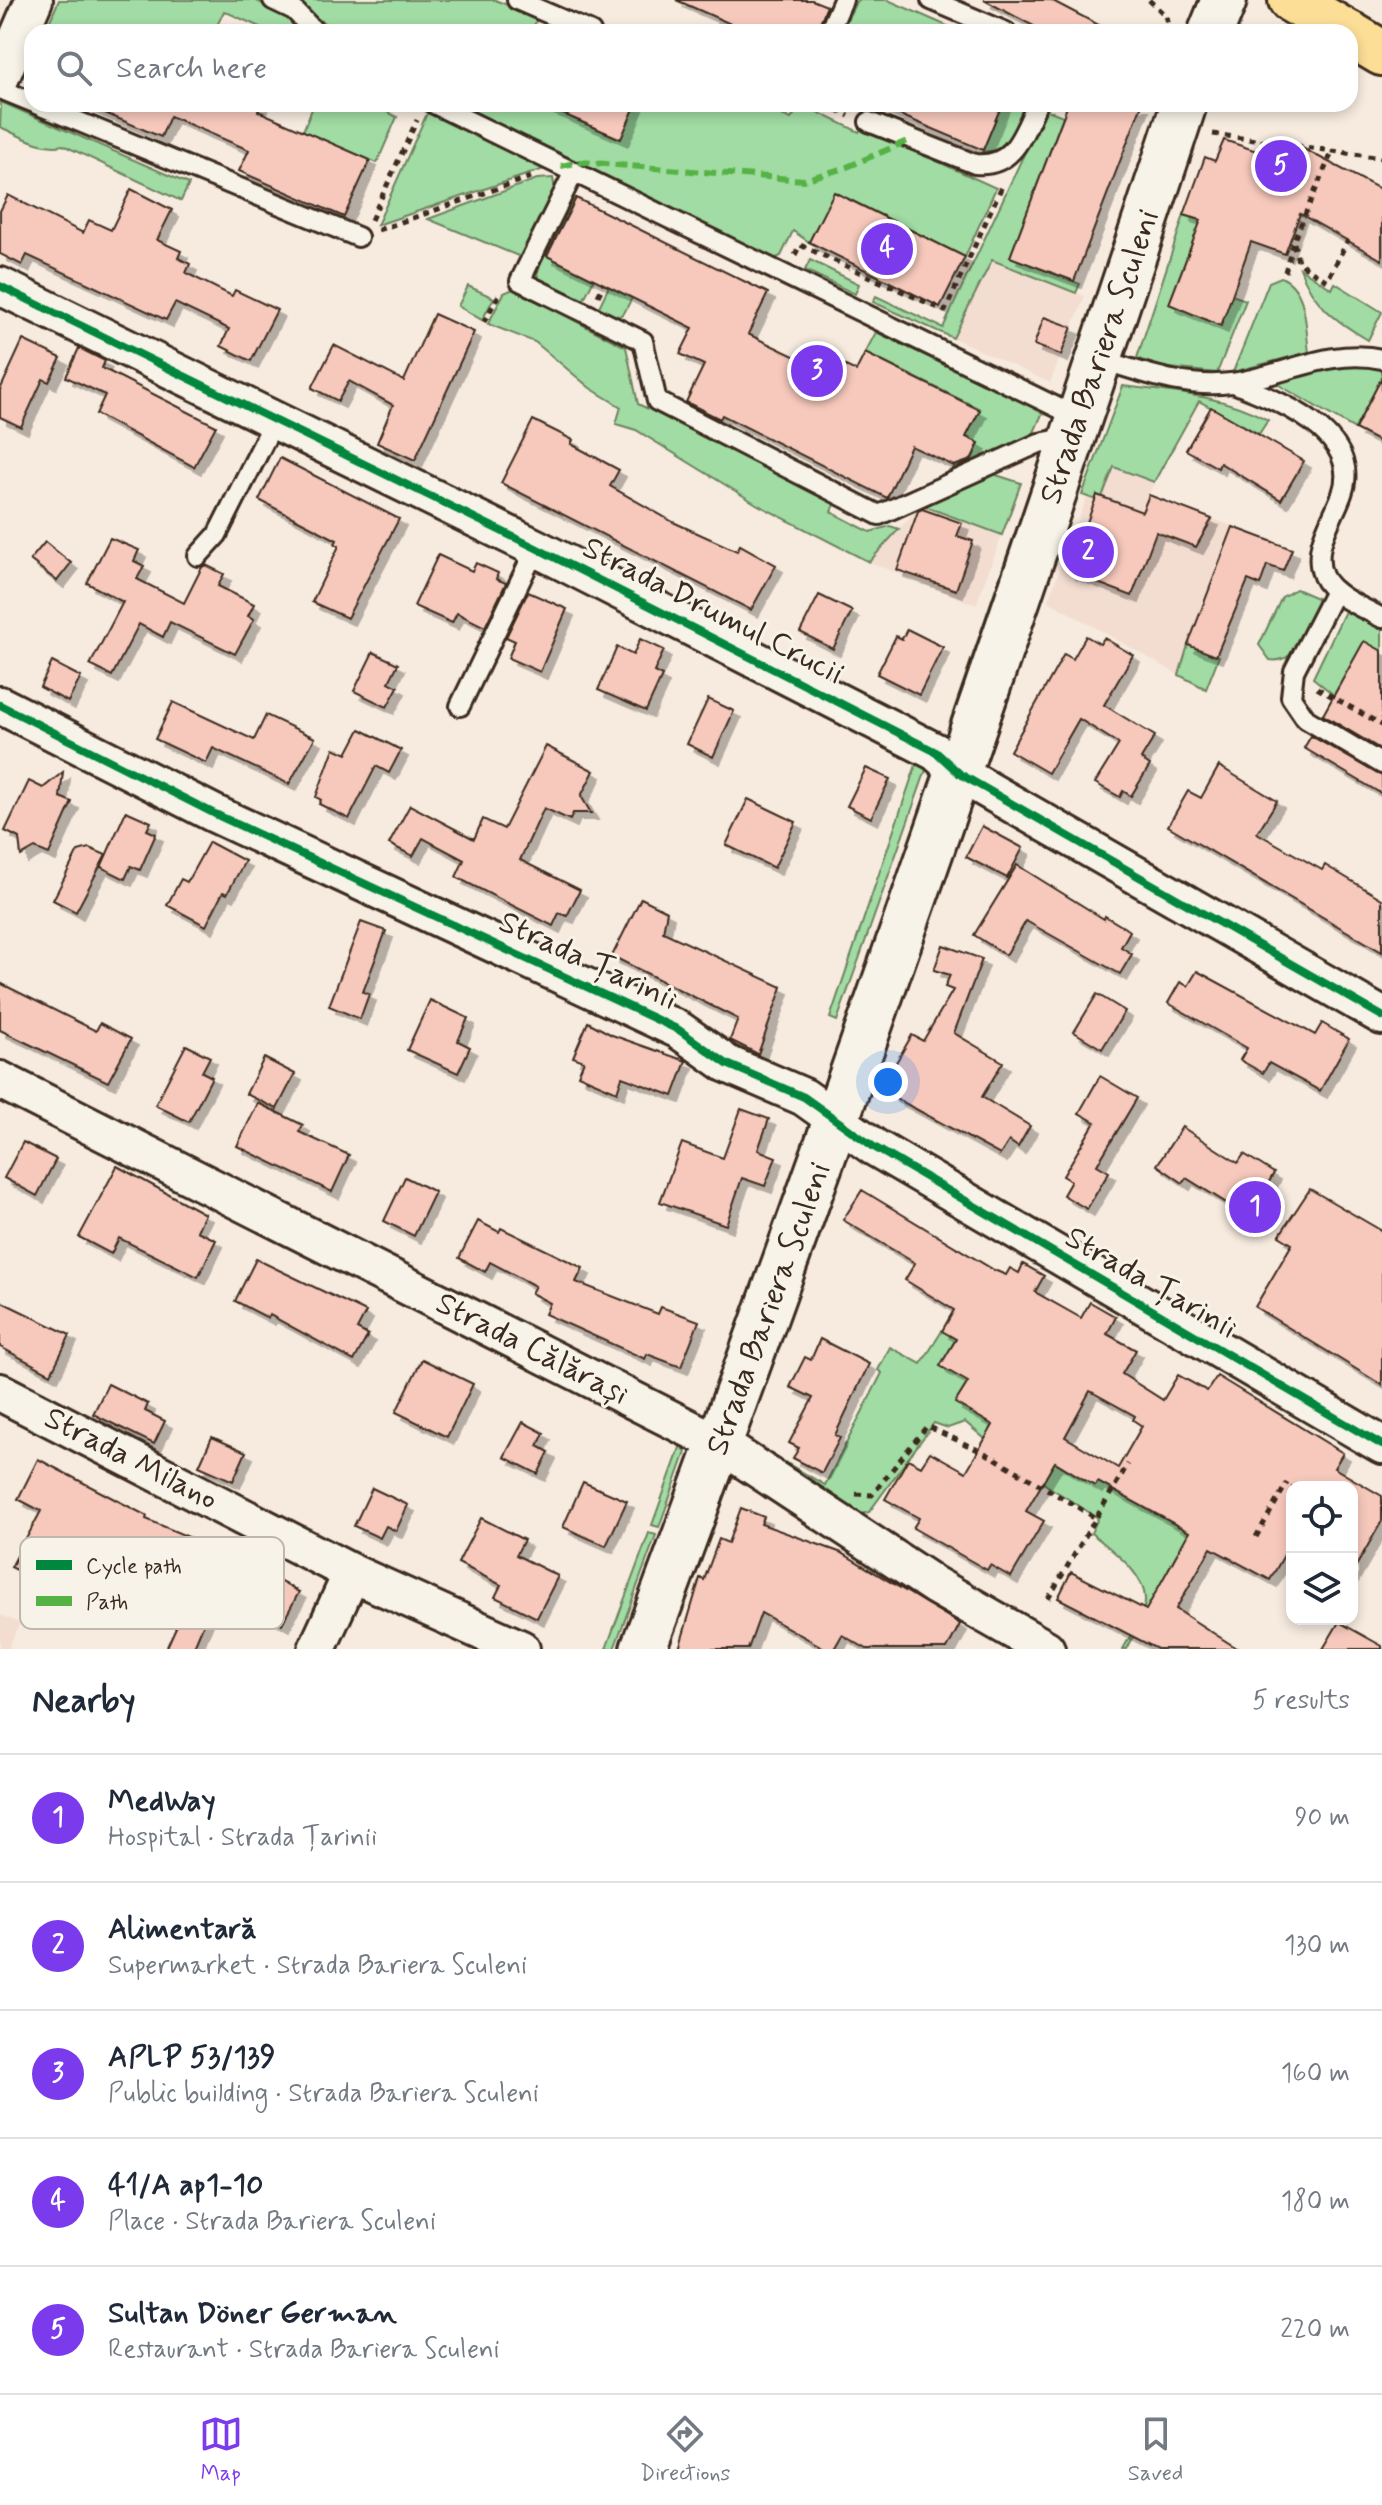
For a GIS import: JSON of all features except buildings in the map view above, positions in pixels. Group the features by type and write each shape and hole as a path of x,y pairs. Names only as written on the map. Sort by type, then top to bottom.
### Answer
{"main road":[{"path":"1214,24 1224,0"},
{"path":"1291,0 1332,24"},
{"path":"1358,39 1382,53"},
{"name":"Strada Bariera Sculeni","path":"643,1649 838,1123 960,774 1181,112"}],"street":[{"path":"0,79 34,0"},
{"name":"Strada Drumul Crucii","path":"0,286 536,548 936,752 960,774 1382,1016"},
{"name":"Strada Țarinii","path":"0,705 215,814 679,1030 727,1064 804,1097 874,1147 1382,1445"},
{"name":"Strada Călărași","path":"2,1086 720,1444 934,1585 1046,1649"},
{"name":"Strada Milano","path":"0,1392 282,1537"},
{"name":"Strada Milano","path":"284,1538 352,1573 521,1649"},
{"path":"317,1649 352,1573"}],"lane":[{"path":"273,0 294,10 307,24"},
{"path":"517,0 572,24"},
{"path":"832,24 843,0"},
{"path":"931,0 987,24"},
{"path":"0,89 24,99"},
{"path":"56,112 361,236"},
{"path":"450,112 1076,428"},
{"path":"869,122 975,164 997,164 1011,156 1033,112"},
{"path":"567,169 520,281 643,341 657,401 879,515 1076,428"},
{"path":"1099,359 1182,383 1233,383 1326,359 1382,359"},
{"path":"1233,383 1300,414 1336,448 1346,478 1321,545 1319,560 1323,577 1335,591 1382,618"},
{"path":"198,556 217,535 275,420"},
{"path":"460,706 536,548"},
{"path":"1335,591 1294,671 1291,697 1306,719 1382,764"}],"path":[{"path":"1149,0 1166,16 1168,24"},
{"path":"361,236 418,117"},
{"path":"1285,272 1293,242 1333,150"},
{"path":"800,245 945,311 1003,186 997,164"},
{"path":"361,236 567,169"},
{"path":"1293,242 1298,262 1327,281 1348,240"},
{"path":"484,322 506,283"},
{"path":"1294,671 1325,694 1382,725"},
{"path":"817,1507 842,1494 872,1495 927,1426 993,1457 1094,1517"},
{"path":"1048,1599 1128,1464"},
{"path":"1256,1537 1286,1485"}],"shaded area":[{"path":"992,260 1085,296 1050,383 953,338"},
{"path":"1100,462 1154,482 1149,495 1240,529 1207,617 1200,614 1179,675 1048,601"},
{"path":"921,505 1002,535 976,605 869,562"},
{"path":"0,1615 20,1623 8,1649 0,1649"}],"green space":[{"path":"59,0 255,0 284,14 296,24 253,24 224,11 218,24 48,24"},
{"path":"290,0 495,0 538,17 535,24 326,24"},
{"path":"857,0 888,0 943,24 845,24"},
{"path":"1,102 189,184 181,201 63,145 39,144 0,127"},
{"path":"311,112 387,112 397,117 377,163 303,131"},
{"path":"428,112 544,169 377,225"},
{"path":"475,112 575,112 572,118 620,139 632,112 775,112 791,119 796,112 818,112 859,132 862,127 996,188 965,257 835,192 809,242 793,231 781,256 772,260 496,126"},
{"path":"999,112 1022,112 1006,149 982,152"},
{"path":"1044,112 1063,116 1010,257 1080,284 1076,293 992,260 953,338 873,302 876,296 943,328"},
{"path":"553,178 555,190 523,258 428,219 537,179"},
{"path":"571,198 576,198 547,255 594,279 582,303 542,284 537,274 547,245"},
{"path":"1184,215 1201,220 1169,304 1220,325 1232,295 1246,300 1217,373 1160,367 1137,358"},
{"path":"810,260 859,284 855,294 805,270"},
{"path":"1300,268 1332,289 1335,283 1382,312 1368,340 1327,311 1311,292"},
{"path":"1281,277 1290,283 1301,299 1309,352 1233,372 1269,282"},
{"path":"468,286 494,298 482,320 458,306"},
{"path":"609,286 632,298 624,313 616,318 597,311"},
{"path":"513,289 626,347 638,404 836,500 831,512 870,532 890,526 899,529 869,562 758,505 636,430 616,424 621,407 590,388 535,342 488,324 504,293"},
{"path":"876,332 1043,412 1032,437 952,473 954,466 971,462 979,444 966,437 980,409 865,353"},
{"path":"1370,363 1382,369 1382,377 1355,429 1272,381 1343,365"},
{"path":"1123,386 1215,400 1268,420 1259,434 1199,401 1154,482 1114,467 1102,497 1096,500 1082,495"},
{"path":"1054,447 958,727 949,724 1043,451"},
{"path":"993,474 1021,483 1002,535 921,505"},
{"path":"1296,589 1317,598 1315,612 1302,642 1295,650 1280,660 1270,660 1259,645 1282,597"},
{"path":"1348,605 1382,625 1382,651 1364,642 1334,695 1313,678"},
{"path":"1188,645 1219,656 1206,689 1179,675"},
{"path":"917,762 927,767 837,1021 830,1018"},
{"path":"942,1331 956,1339 941,1366 970,1380 956,1403 1095,1486 1105,1470 1200,1528 1176,1555 1127,1649 1123,1649 1144,1608 1144,1592 1126,1563 1091,1533 1098,1518 1018,1467 965,1422 948,1428 934,1423 869,1512 861,1514 764,1455 764,1450 825,1485 882,1373 878,1370 890,1347 921,1364"},
{"path":"681,1445 686,1452 659,1527 652,1525"},
{"path":"649,1533 656,1535 614,1649 606,1649"}],"marked path":[{"path":"561,166 580,162 804,180 847,167 912,139"}],"cycle path":[{"path":"0,286 536,548 936,752 960,774 1382,1016"},
{"path":"0,705 215,814 679,1030 727,1064 804,1097 874,1147 1382,1445"}],"place":[{"name":"Sultan Döner German","path":"1281,166"},
{"name":"41/A ap1-10","path":"887,249"},
{"name":"APLP 53/139","path":"817,371"},
{"name":"Alimentară","path":"1088,552"},
{"name":"MedWay","path":"1255,1207"}]}
